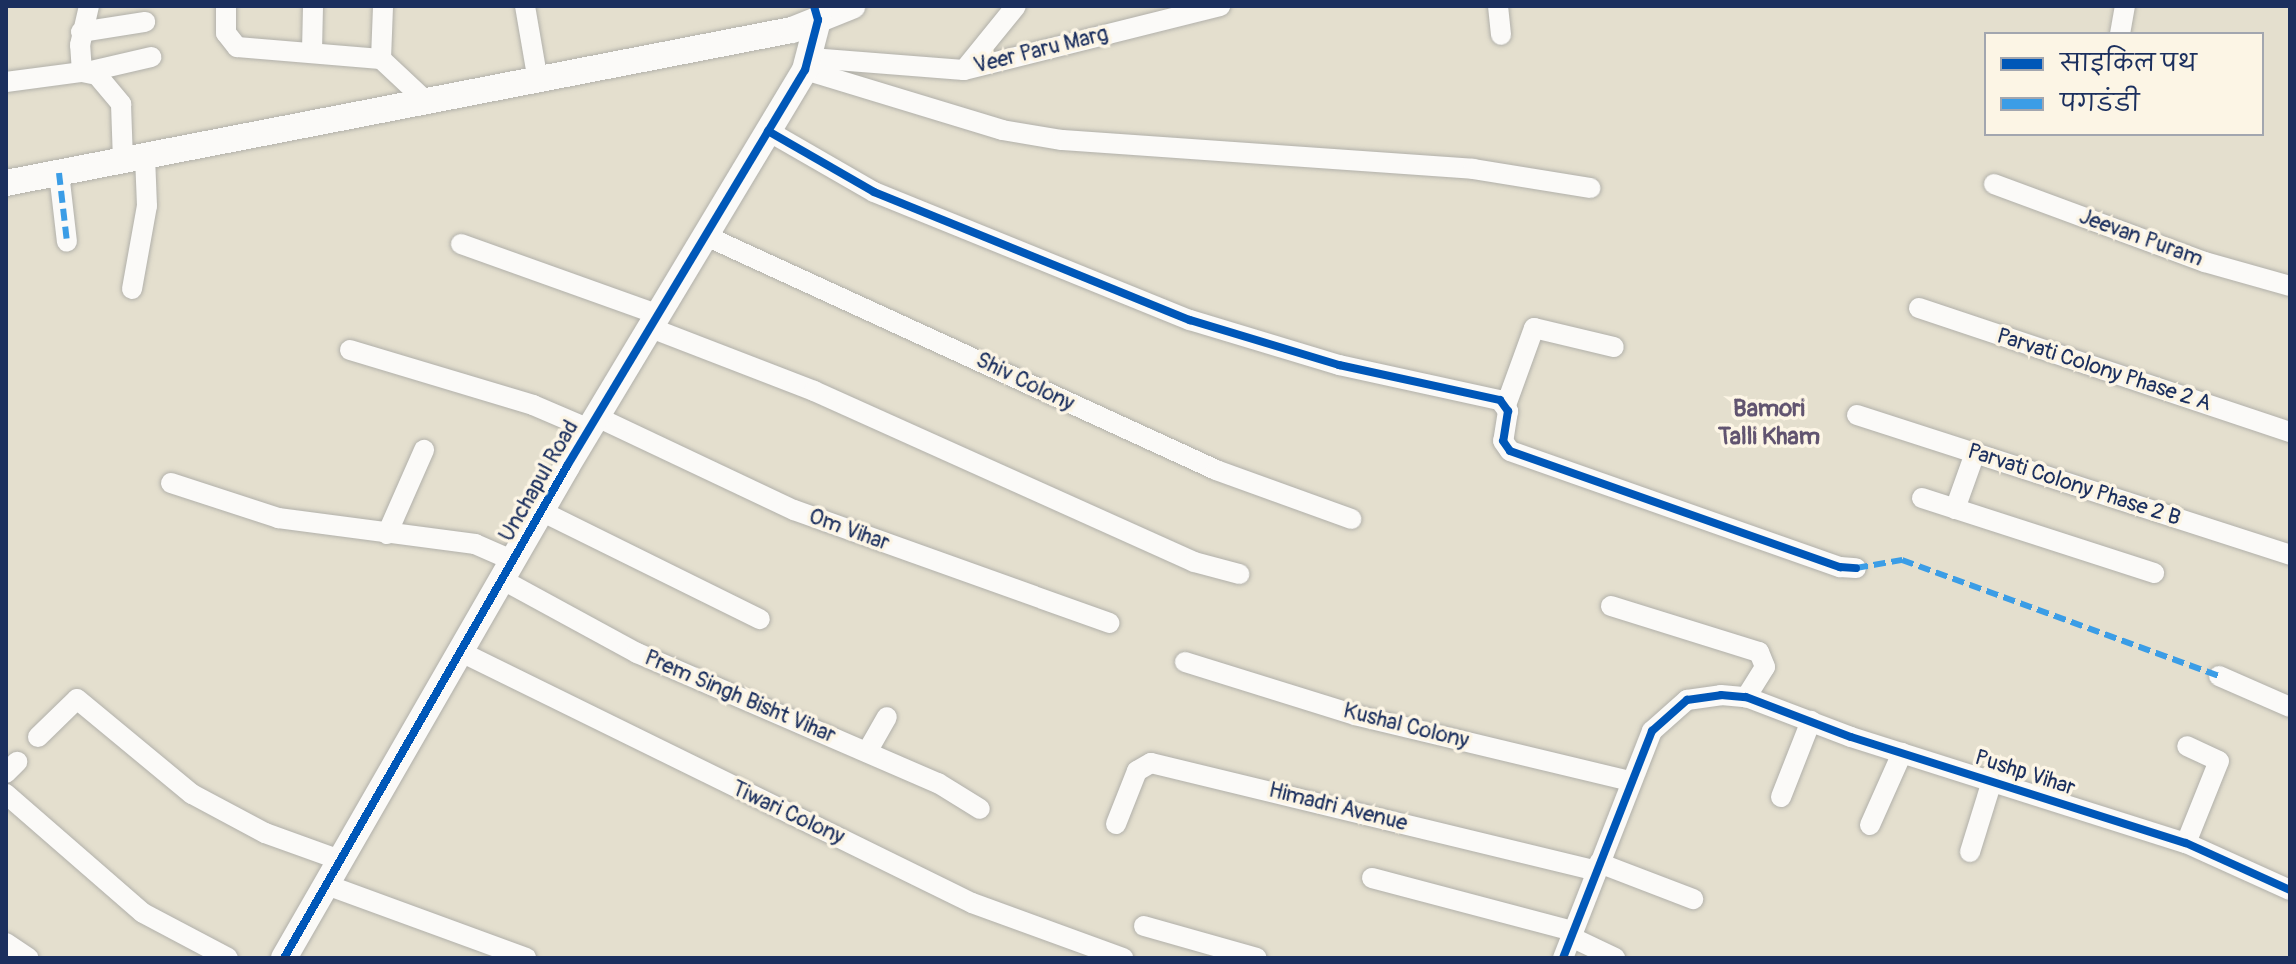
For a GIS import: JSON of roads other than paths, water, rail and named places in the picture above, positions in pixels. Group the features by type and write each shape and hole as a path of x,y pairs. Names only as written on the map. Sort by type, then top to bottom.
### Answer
{"street":[{"path":"89,6 81,32 87,72 121,104 147,206 132,289"},
{"path":"226,6 226,33 237,47 381,59 428,103"},
{"path":"312,51 313,6"},
{"path":"381,59 383,6"},
{"path":"525,6 538,81"},
{"path":"6,183 538,81 852,6"},
{"path":"964,70 1016,6"},
{"name":"Veer Paru Marg","path":"808,64 964,70 1220,6"},
{"path":"1498,6 1501,35"},
{"path":"2120,32 2125,6"},
{"name":"Unchapul Road","path":"286,958 541,511 808,64 816,13"},
{"path":"81,32 145,22"},
{"path":"6,82 87,72 151,57"},
{"path":"808,64 1002,130 1062,140 1458,167 1590,188"},
{"path":"768,131 874,192 1190,320 1339,365 1506,405"},
{"path":"59,173 67,242"},
{"name":"Jeevan Puram","path":"1994,184 2205,262 2290,286"},
{"name":"Shiv Colony","path":"704,235 1216,470 1351,519"},
{"path":"461,244 655,322 1194,562 1239,574"},
{"name":"Parvati Colony Phase 2 A","path":"1919,308 2290,432"},
{"path":"1614,347 1534,328 1506,405 1503,441 1510,451 1840,567 1856,568"},
{"name":"Om Vihar","path":"350,350 593,423 794,510 1109,623"},
{"name":"Parvati Colony Phase 2 B","path":"1857,415 2290,555"},
{"path":"387,534 424,450"},
{"path":"1955,509 1975,453"},
{"name":"Prem Singh Bisht Vihar","path":"171,483 278,518 475,544 509,571 637,653 867,752 980,809"},
{"path":"1922,498 2154,573"},
{"path":"541,511 760,619"},
{"path":"1563,958 1652,731 1668,712 1687,700 1746,697 1765,667 1759,652 1611,606"},
{"name":"Tiwari Colony","path":"461,652 972,903 1123,958"},
{"name":"Kushal Colony","path":"1185,662 1355,715 1630,781"},
{"path":"2219,676 2290,707"},
{"name":"Pushp Vihar","path":"1746,697 1902,753 2186,843 2290,890"},
{"path":"38,737 77,699 192,794 265,833 340,860"},
{"path":"867,752 887,717"},
{"path":"1781,797 1811,721"},
{"path":"2186,843 2219,761 2187,746"},
{"path":"1870,825 1902,753"},
{"name":"Himadri Avenue","path":"1116,824 1137,771 1151,763 1597,867 1693,899"},
{"path":"1970,852 1992,781"},
{"path":"6,794 143,913 228,958"},
{"path":"1372,878 1572,934 1615,958"},
{"path":"327,885 526,958"},
{"path":"1144,926 1257,958"},
{"path":"6,943 28,958"}],"district":[{"name":"Bamori Talli Kham","path":"1769,423"}]}
